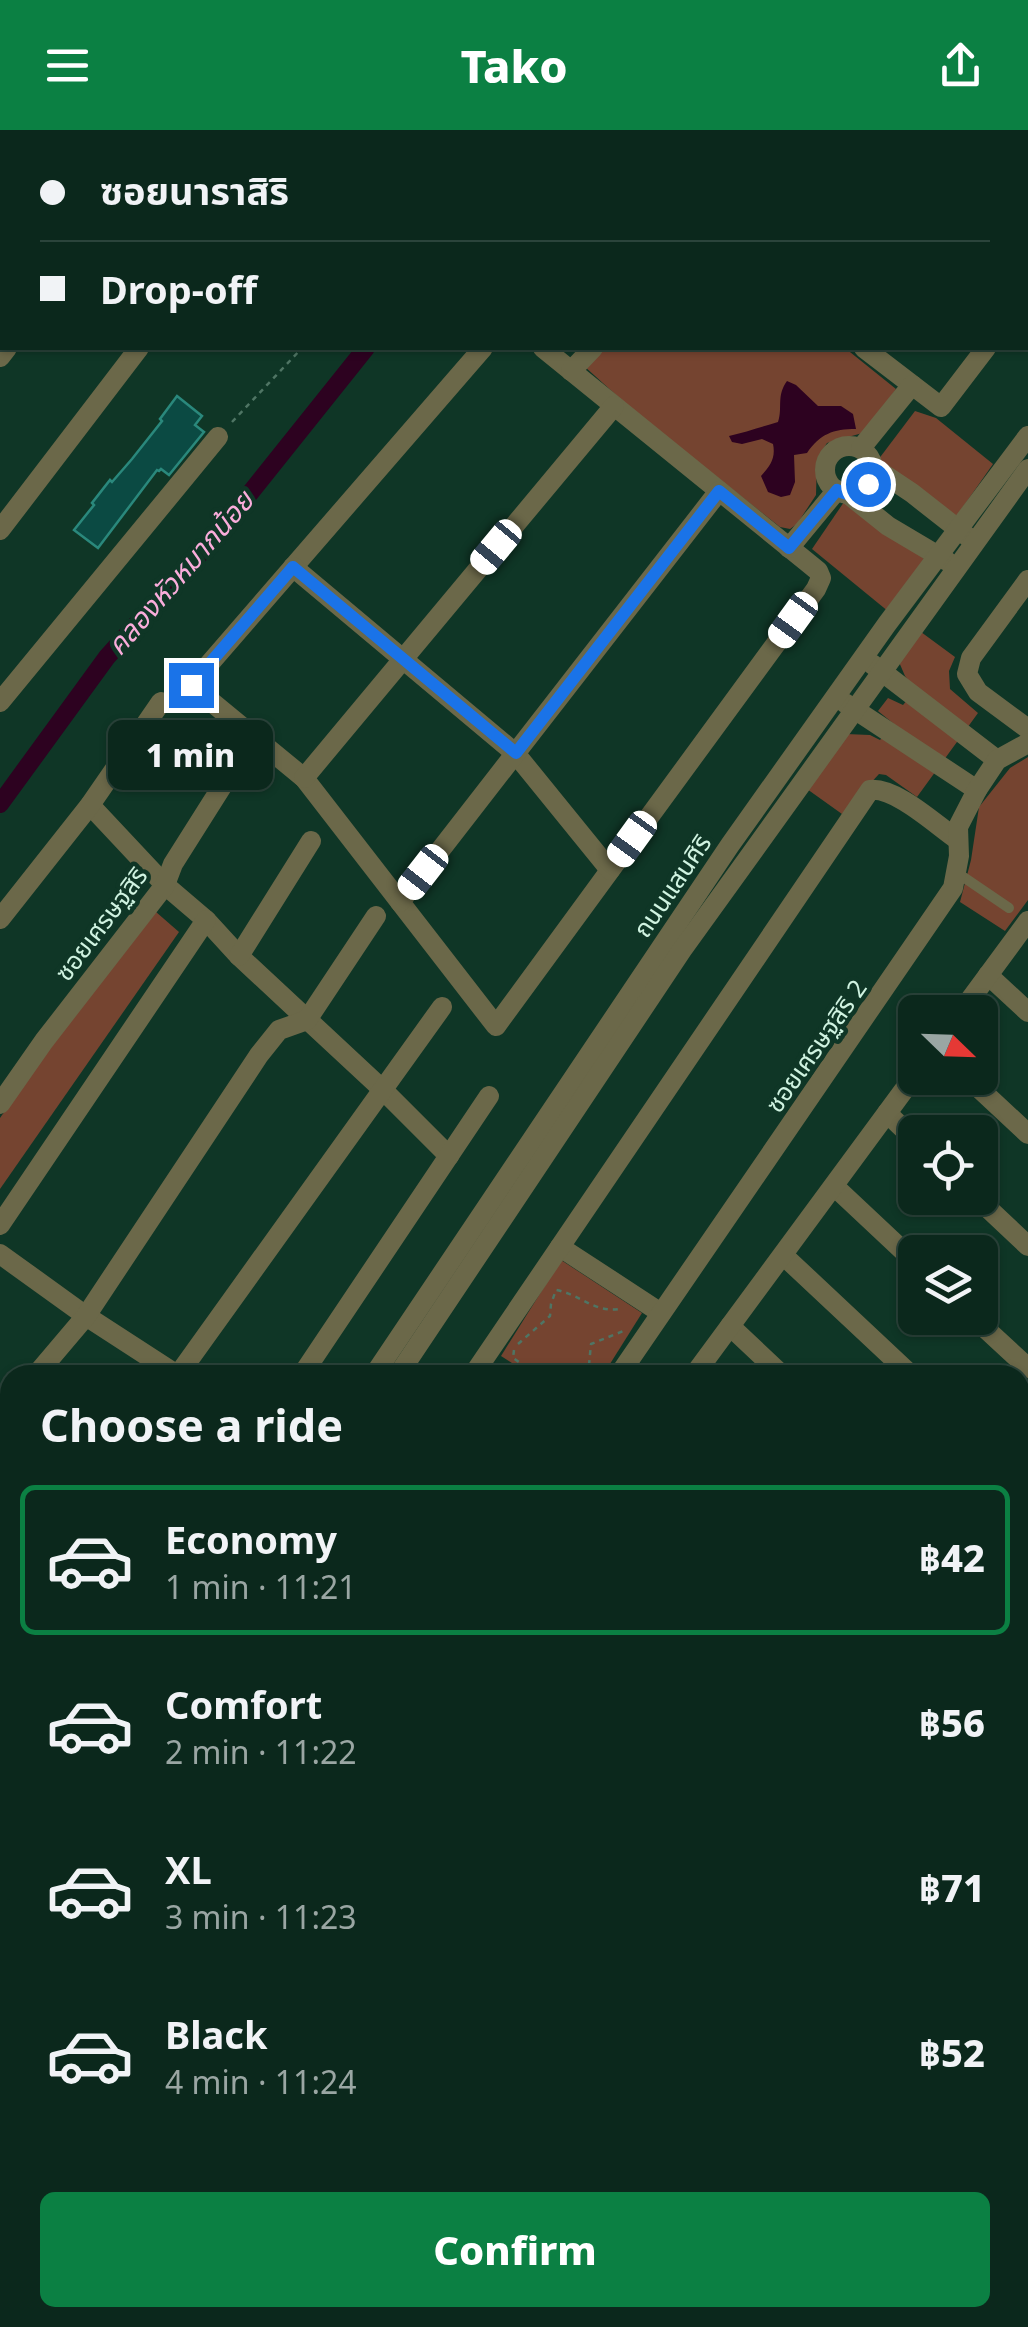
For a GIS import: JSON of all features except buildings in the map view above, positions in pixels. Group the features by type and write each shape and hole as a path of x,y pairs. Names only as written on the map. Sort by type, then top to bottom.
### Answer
{"street":[{"path":"0,530 138,350"},
{"path":"481,350 191,685 304,778 496,1026 821,578 545,350"},
{"path":"571,371 590,350"},
{"path":"867,350 941,408 984,350"},
{"path":"862,448 912,385"},
{"path":"304,778 614,406"},
{"path":"0,702 225,429"},
{"name":"ถนนแสนศิริ","path":"736,855 853,710 957,567 966,536 1028,436"},
{"path":"843,492 856,493 872,477 873,467 862,448 837,448 827,461 829,483 888,526 957,567"},
{"path":"873,467 966,536"},
{"name":"ถนนแสนศิริ","path":"382,1365 469,1250 736,855 864,657 938,556 966,536 1028,469"},
{"path":"400,902 719,491"},
{"path":"789,548 843,492"},
{"path":"293,567 516,753 610,870"},
{"path":"1028,580 971,658 967,674 978,692 1028,730"},
{"path":"864,657 997,760"},
{"path":"836,697 977,790"},
{"path":"0,919 90,805 162,702"},
{"name":"ซอยเศรษฐสิริ 2","path":"626,1365 953,888 959,856 958,827 977,790 997,760 1028,743"},
{"name":"ซอยเศรษฐสิริ","path":"0,1104 165,886 173,864 233,769"},
{"path":"480,1365 870,790 882,789 894,795 958,840"},
{"path":"90,805 165,886 206,920 449,1156"},
{"path":"239,956 312,841"},
{"path":"44,1365 86,1316 259,1055 279,1030 307,1020 376,916"},
{"path":"0,1225 206,920"},
{"path":"973,995 1028,921"},
{"path":"988,975 1028,1012"},
{"path":"184,1365 442,1006"},
{"path":"701,1365 900,1095"},
{"path":"986,1095 1028,1134"},
{"path":"309,1365 489,1096"},
{"path":"887,1113 898,1124"},
{"path":"834,1186 898,1246"},
{"path":"994,1215 1028,1246"},
{"path":"560,1247 662,1314"},
{"name":"ถนนแสนศิริ","path":"404,1365 469,1250"},
{"path":"0,1254 162,1365"},
{"path":"783,1255 900,1365"},
{"path":"730,1326 771,1365"},
{"path":"992,1335 1025,1365"}],"lane":[{"path":"956,872 1009,908"}],"path":[{"path":"225,429 300,350"},
{"path":"524,1365 514,1358 514,1347 550,1316 556,1290 569,1292 606,1312 618,1308 627,1312 642,1300"},
{"path":"589,1365 591,1344 628,1329 646,1335"}],"shaded area":[{"path":"599,350 847,350 896,389 866,432 827,443 817,459 816,495 790,529 780,527 636,413 584,366"},
{"path":"787,381 818,406 841,406 853,414 856,429 828,434 807,453 794,455 795,482 790,495 781,497 768,492 761,476 771,462 773,444 762,439 742,444 732,442 729,436 778,422"},
{"path":"915,411 936,418 993,464 956,517 878,460"},
{"path":"844,502 926,560 889,612 812,549"},
{"path":"921,632 955,657 949,671 950,689 978,713 917,797 879,774 842,814 807,789 846,734 870,735 880,740 894,724 878,711 888,698 903,705 916,690 899,662"},
{"path":"1028,757 1028,900 1005,931 960,902 979,807 1010,768"},
{"path":"148,905 179,932 0,1189 0,1118"},
{"path":"561,1260 642,1313 609,1365 515,1365 501,1356"}],"waterway":[{"name":"คลองหัวหมากน้อย","path":"0,804 107,657 215,537 364,350"}],"route":[{"path":"191,685 293,567 516,753 719,491 789,548 837,490 856,493 868,484"}]}
